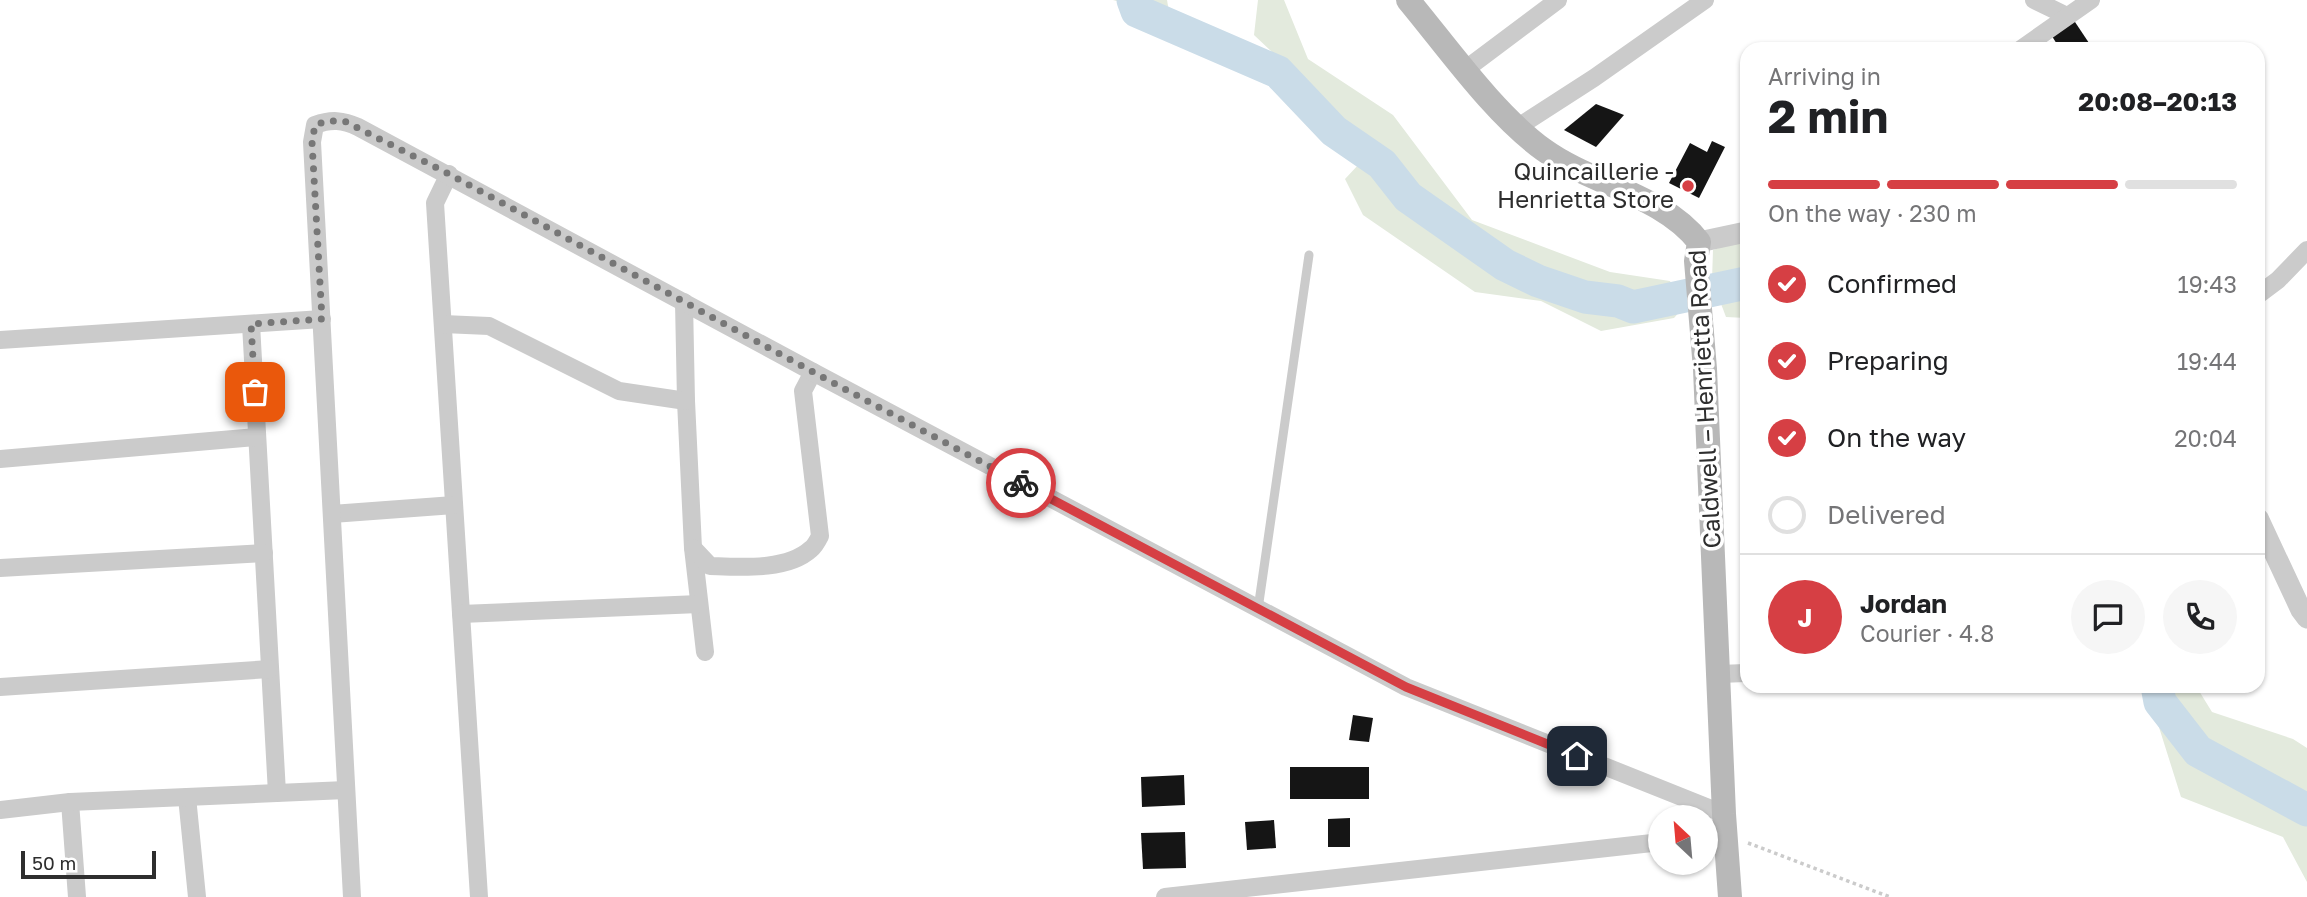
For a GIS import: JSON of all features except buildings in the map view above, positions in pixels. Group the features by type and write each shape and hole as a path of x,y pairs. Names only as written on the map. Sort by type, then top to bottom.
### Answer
{"main road":[{"name":"Caldwell – Henrietta Road","path":"1408,0 1502,112 1542,148 1561,161 1660,208 1688,228 1697,252 1719,674 1719,829 1730,897"}],"street":[{"path":"1466,69 1558,0"},
{"path":"1518,127 1594,78 1705,0"},
{"path":"2034,0 2067,16"},
{"path":"2031,42 2091,0"},
{"path":"352,897 312,142 315,125 327,121 344,121 449,174 813,372 1406,687 1719,829"},
{"path":"449,174 435,203 479,897"},
{"path":"1697,252 1740,234"},
{"path":"2265,290 2307,250"},
{"path":"684,302 693,548 705,652"},
{"path":"0,340 322,319"},
{"path":"251,324 277,793"},
{"path":"443,324 489,326 619,391 686,401"},
{"path":"693,548 710,566 746,568 788,562 811,549 820,536 803,391 813,372"},
{"path":"0,459 257,437"},
{"path":"332,513 454,505"},
{"path":"2265,533 2307,618"},
{"path":"0,568 264,553"},
{"path":"461,614 699,604"},
{"path":"0,687 270,669"},
{"path":"1719,674 1740,673"},
{"path":"0,810 70,802 346,790"},
{"path":"187,797 197,897"},
{"path":"70,802 77,897"},
{"path":"1165,897 1205,895 1648,844"}],"lane":[{"path":"1258,609 1309,255"}],"path":[{"path":"1719,829 1890,897"}],"shaded area":[{"path":"1113,0 1167,0 1170,17"},
{"path":"1258,0 1284,0 1308,59 1393,115 1472,220 1610,272 1670,281 1683,308 1674,318 1601,331 1541,301 1475,292 1363,215 1345,179 1374,148 1254,35"},
{"path":"1740,241 1740,318 1726,317 1712,280 1713,250"},
{"path":"2148,693 2200,693 2212,712 2293,739 2307,748 2307,882 2283,837 2181,797"}],"waterway":[{"path":"1133,0 1137,11 1278,72 1334,131 1382,164 1408,197 1505,265 1538,281 1585,297 1618,301 1633,307 1740,284"},
{"path":"2158,693 2160,702 2198,751 2307,810"}],"way so far":[{"path":"255,392 251,324 322,319 312,142 315,125 327,121 344,121 449,174 1021,483"}],"place":[{"name":"Quincaillerie - Henrietta Store","path":"1688,186"}],"route":[{"path":"1021,483 1406,687 1577,756"}]}
